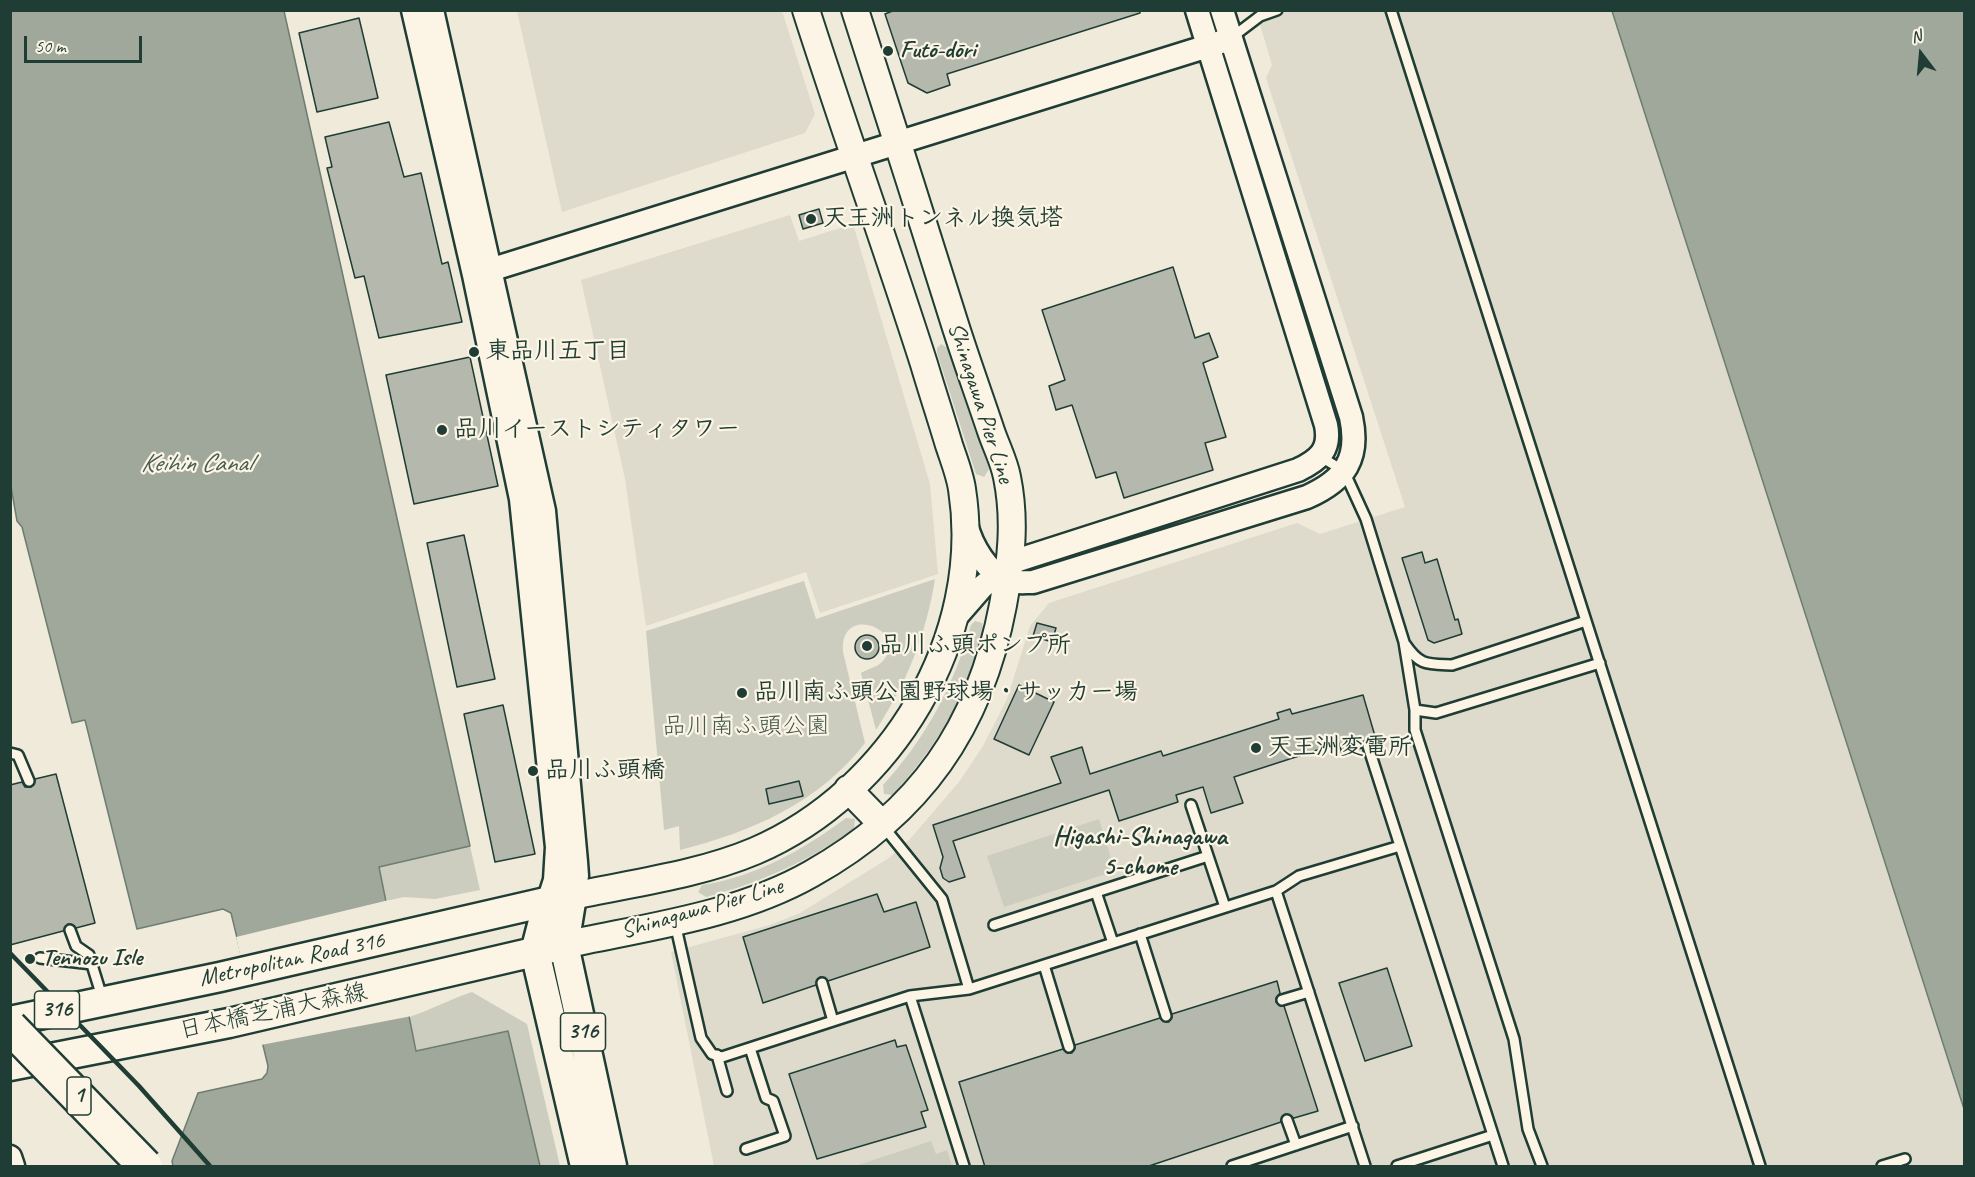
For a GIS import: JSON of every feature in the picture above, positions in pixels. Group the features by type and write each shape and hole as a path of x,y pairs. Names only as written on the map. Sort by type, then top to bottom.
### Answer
{"highway":[{"name":"1","path":"11,1027 119,1167"},
{"name":"1","path":"11,1027 146,1167"}],"main road":[{"name":"Shinagawa Pier Line","path":"560,899 715,865 756,850 820,813 889,748 914,713 938,667 956,618 964,565 962,488 856,156 806,10"},
{"name":"Shinagawa Pier Line","path":"564,945 675,921 744,902 801,879 844,854 913,796 938,766 975,703 988,670 1013,531 1007,476 956,328 855,10"},
{"path":"916,340 956,328"},
{"path":"848,789 882,824"},
{"name":"Metropolitan Road 316","path":"11,1027 103,1000 220,977 560,899"},
{"name":"316","path":"560,899 564,945 612,1167"},
{"name":"316","path":"560,899 535,952 585,1167"},
{"name":"316","path":"535,952 564,945"},
{"name":"日本橋芝浦大森線","path":"10,1066 229,1023 535,952"}],"street":[{"path":"413,10 482,272"},
{"path":"432,10 482,272 527,533 557,847 555,880 560,899"},
{"path":"956,618 981,587 1006,572 1291,473 1321,457 1327,447 1326,425 1197,10"},
{"path":"964,516 970,537 979,554 1006,572 1033,582 1053,578 1300,499 1324,489 1344,471 1354,447 1351,417 1222,10"},
{"path":"482,272 1231,38"},
{"path":"10,1158 13,1167"}],"lane":[{"path":"1231,38 1260,16 1277,10"},
{"path":"1391,10 1760,1167"},
{"path":"1321,457 1344,471 1366,519 1404,642 1415,710 1415,730 1514,1038 1528,1129 1542,1167"},
{"path":"1404,642 1417,660 1430,664 1452,665 1586,621"},
{"path":"1415,710 1436,713 1600,663"},
{"path":"1368,746 1503,1167"},
{"path":"10,753 18,755 29,781"},
{"path":"1191,805 1225,907"},
{"path":"882,824 942,899 969,988"},
{"path":"675,921 701,1038 712,1054 722,1057 910,996 969,988 1044,965 1276,891 1299,876 1400,846"},
{"path":"994,925 1208,855"},
{"path":"1276,891 1365,1167"},
{"path":"1096,892 1113,943"},
{"path":"70,930 76,946 89,955 103,1000"},
{"path":"1140,934 1166,1016"},
{"path":"40,958 92,964"},
{"path":"1044,965 1070,1047"},
{"path":"822,983 833,1021"},
{"path":"1282,1000 1309,992"},
{"path":"910,996 964,1167"},
{"path":"746,1149 785,1136 773,1101 766,1098 750,1048"},
{"path":"717,1055 727,1091"},
{"path":"1287,1120 1296,1145"},
{"path":"1232,1167 1353,1126"},
{"path":"1397,1167 1493,1135"},
{"path":"1882,1167 1905,1159"}],"shaded area":[{"path":"517,11 782,11 815,114 805,133 562,212"},
{"path":"1256,11 1612,11 1964,1109 1964,1166 714,1166 671,952 770,925 800,913 889,858 910,839 959,782 983,746 1007,699 1030,626 1049,603 1297,523 1320,534 1405,507 1266,78 1272,65"},
{"path":"790,215 799,241 853,224 930,484 938,574 820,613 806,572 646,626 625,479 581,280"}],"green space":[{"path":"941,344 949,349 989,469 984,477 976,474 937,353 937,348"},
{"name":"品川南ふ頭公園野球場・サッカー場","path":"935,579 921,639 914,658 876,730 861,673 882,662 889,651 888,640 882,632 872,626 861,625 852,628 845,637 843,652 865,743 847,764 827,782 782,812 732,834 680,850 679,826 664,830 646,631 804,581 816,619"},
{"path":"975,621 982,623 982,636 964,690 944,727 907,779 893,795 884,794 883,785 912,749 936,711 956,670 971,625"},
{"path":"846,818 855,819 854,829 783,870 706,897 698,892 702,885 741,876 796,851"},
{"path":"1099,819 1115,871 1004,907 987,856"},
{"path":"470,846 480,890 435,899 404,897 386,901 379,867"},
{"path":"472,992 527,1024 560,1166 540,1166 508,1031 417,1052 409,1017"},
{"path":"931,1141 936,1154 947,1150 952,1166 855,1166"}],"water":[{"name":"Keihin Canal","path":"10,11 284,11 470,846 379,867 416,1051 508,1031 540,1166 173,1166 172,1161 198,1093 262,1079 267,1073 268,1066 231,913 223,909 137,929 85,720 72,723 22,527 17,521 10,481"},
{"path":"1612,11 1964,11 1964,1109"}],"pier":[{"path":"389,900 412,1016 261,1045 236,937"}],"building":[{"path":"895,10 1140,10 1140,13 947,74 950,85 927,93 908,83 885,14"},
{"path":"359,18 378,98 317,112 299,33"},
{"path":"389,122 404,177 421,173 442,264 448,262 462,322 379,338 364,276 355,278 327,168 332,167 325,137"},
{"name":"天王洲トンネル換気塔","path":"819,209 823,223 803,229 799,215"},
{"path":"1173,267 1195,338 1209,333 1218,357 1203,363 1226,437 1205,443 1213,470 1124,498 1116,472 1096,478 1072,405 1056,410 1049,386 1065,380 1042,310"},
{"name":"品川イーストシティタワー","path":"470,357 498,486 414,504 386,375"},
{"path":"464,535 495,679 457,687 427,543"},
{"path":"1422,552 1425,563 1437,559 1455,620 1458,619 1462,634 1434,643 1428,640 1402,558"},
{"path":"1037,623 1056,628 1052,642 1033,636"},
{"name":"品川ふ頭ポンプ所","path":"867,635 876,638 879,647 876,656 867,659 858,656 855,647 858,638"},
{"path":"1019,685 1054,702 1029,755 994,739"},
{"path":"1363,695 1377,743 1367,739 1362,748 1342,754 1339,743 1234,777 1243,803 1211,813 1203,787 1176,795 1178,802 1119,821 1109,790 953,841 965,877 949,882 943,878 940,868 943,857 933,825 1061,783 1051,757 1082,747 1090,774 1161,751 1163,756 1279,719 1277,713 1290,709 1292,714"},
{"path":"503,705 535,854 495,862 464,714"},
{"path":"56,774 95,923 76,928 68,924 63,931 10,945 10,785 22,782 25,787 31,787 35,779"},
{"path":"799,781 803,796 769,804 766,789"},
{"path":"877,894 884,912 916,902 930,947 828,981 820,977 816,985 763,1003 743,937"},
{"path":"1387,968 1412,1046 1365,1061 1339,983"},
{"path":"1277,981 1280,993 1276,1002 1284,1006 1318,1111 1294,1118 1285,1114 1281,1122 1146,1167 985,1167 959,1082 1063,1049 1072,1053 1075,1045 1160,1018 1169,1022 1172,1014"},
{"path":"895,1040 897,1047 906,1045 928,1110 921,1112 926,1127 817,1159 789,1074"}],"railway":[{"path":"10,953 139,1086 210,1166"}],"place":[{"name":"Futō-dōri","path":"888,51"},
{"name":"天王洲トンネル換気塔","path":"811,219"},
{"name":"東品川五丁目","path":"474,352"},
{"name":"品川イーストシティタワー","path":"442,430"},
{"name":"品川ふ頭ポンプ所","path":"867,646"},
{"name":"品川南ふ頭公園野球場・サッカー場","path":"742,693"},
{"name":"天王洲変電所","path":"1256,748"},
{"name":"品川ふ頭橋","path":"533,771"},
{"name":"Tennozu Isle","path":"30,959"}],"district":[{"name":"Higashi-Shinagawa 5-chome","path":"1140,852"}],"park label":[{"name":"品川南ふ頭公園","path":"746,727"}]}
